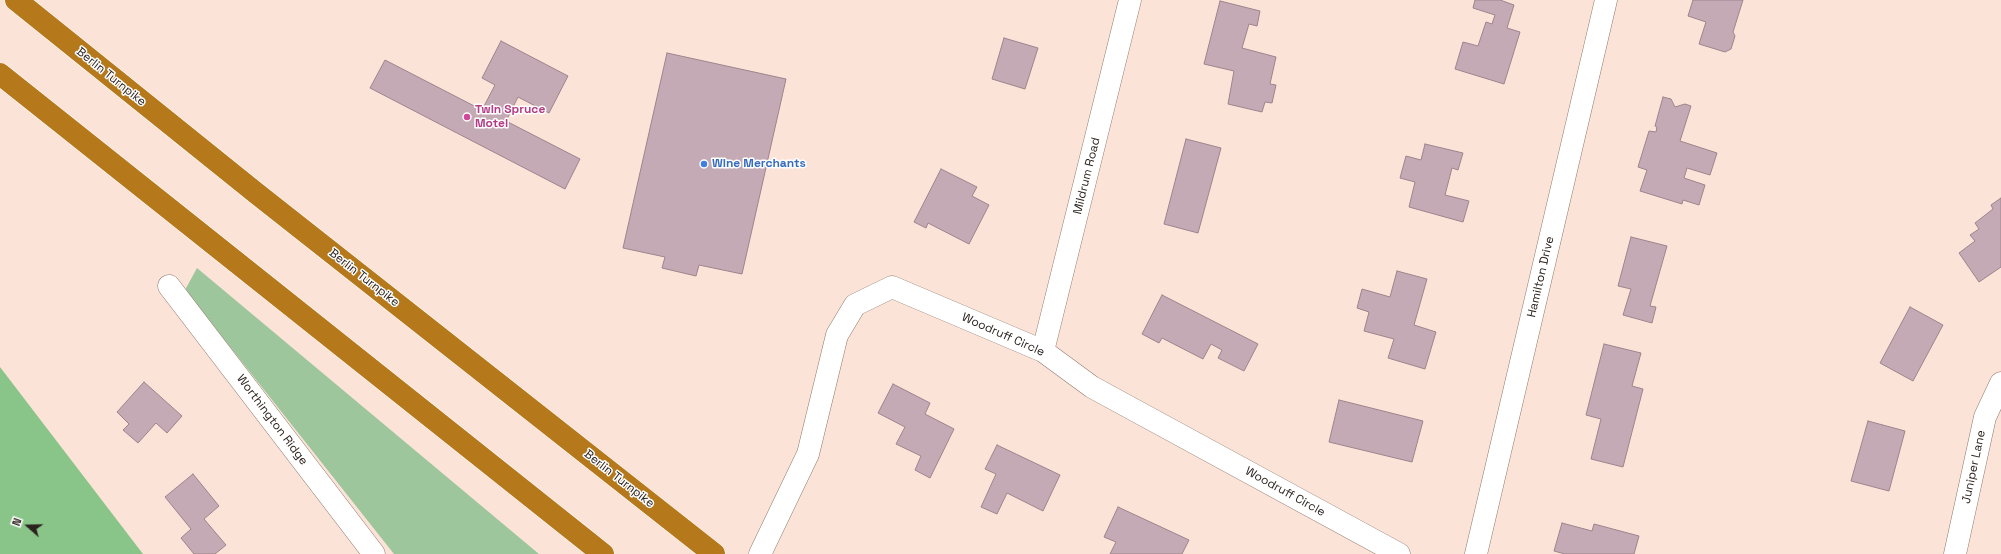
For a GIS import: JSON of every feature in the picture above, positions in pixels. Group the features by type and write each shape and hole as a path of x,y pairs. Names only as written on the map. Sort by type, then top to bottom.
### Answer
{"highway":[{"name":"Berlin Turnpike","path":"16,0 250,188 714,554"},
{"path":"0,74 603,554"}],"street":[{"name":"Mildrum Road","path":"1043,351 1130,0"},
{"name":"Hamilton Drive","path":"1476,554 1606,0"},
{"name":"Worthington Ridge","path":"169,286 374,554"},
{"name":"Woodruff Circle","path":"760,554 808,454 838,335 855,305 892,288 1043,351 1092,387 1399,554"},
{"name":"Juniper Lane","path":"1956,554 1985,417 2001,384"}],"green space":[{"path":"197,268 539,554 394,554 185,290"},
{"path":"0,367 143,554 0,554"}],"building":[{"path":"1475,0 1500,0 1514,5 1507,28 1520,32 1504,84 1455,69 1463,42 1478,46 1486,22 1492,24 1495,15 1473,8"},
{"path":"1693,0 1743,0 1733,32 1735,36 1731,49 1725,52 1699,44 1706,22 1688,16"},
{"path":"1220,1 1260,11 1257,26 1249,24 1242,48 1276,57 1270,84 1276,85 1272,103 1265,102 1262,112 1228,104 1234,71 1204,64"},
{"path":"1004,38 1038,48 1025,89 992,79"},
{"name":"Twin Spruce Motel","path":"501,41 568,76 549,113 518,97 506,121 580,159 565,189 370,88 385,60 482,110 495,85 482,78"},
{"name":"Wine Merchants","path":"667,53 786,79 742,274 699,265 696,276 662,268 665,257 623,248"},
{"path":"1663,97 1671,99 1675,107 1685,104 1691,106 1680,141 1717,153 1710,175 1687,168 1684,178 1705,185 1699,205 1683,200 1682,204 1640,191 1647,170 1638,167 1649,131 1656,132 1657,127 1655,126"},
{"path":"1186,139 1221,148 1198,233 1164,224"},
{"path":"1425,144 1463,153 1458,170 1452,168 1445,195 1469,201 1463,222 1409,207 1415,182 1400,178 1406,156 1421,160"},
{"path":"941,169 977,187 972,196 989,205 969,244 928,223 926,228 914,222"},
{"path":"2001,198 2001,267 1979,282 1959,253 1975,241 1970,235 1979,229 1975,223 1993,209 1991,205"},
{"path":"1631,237 1667,246 1650,306 1656,307 1652,323 1623,315 1631,289 1618,286"},
{"path":"1397,271 1427,279 1414,325 1436,332 1425,369 1388,358 1394,339 1364,331 1369,312 1357,308 1362,289 1390,297"},
{"path":"1162,295 1258,344 1244,371 1218,358 1222,350 1211,344 1203,359 1162,338 1159,343 1142,334"},
{"path":"1910,307 1943,325 1913,381 1880,363"},
{"path":"1604,344 1641,353 1632,386 1643,389 1623,467 1591,459 1601,419 1586,415"},
{"path":"144,382 182,416 167,433 156,423 138,443 123,430 129,424 117,412"},
{"path":"893,384 930,403 925,414 954,429 930,478 915,470 921,456 896,444 905,427 878,413"},
{"path":"1339,400 1423,421 1412,462 1329,442"},
{"path":"1868,421 1905,431 1889,491 1851,481"},
{"path":"997,445 1060,475 1043,511 1007,493 997,514 981,507 996,474 985,469"},
{"path":"193,474 219,506 204,519 226,545 215,554 194,554 181,538 191,529 165,497"},
{"path":"1118,507 1189,540 1182,554 1110,554 1116,542 1104,537"},
{"path":"1562,523 1592,531 1594,524 1639,536 1634,554 1565,554 1554,551"}],"place":[{"name":"Twin Spruce Motel","path":"467,117"},
{"name":"Wine Merchants","path":"704,164"}]}
